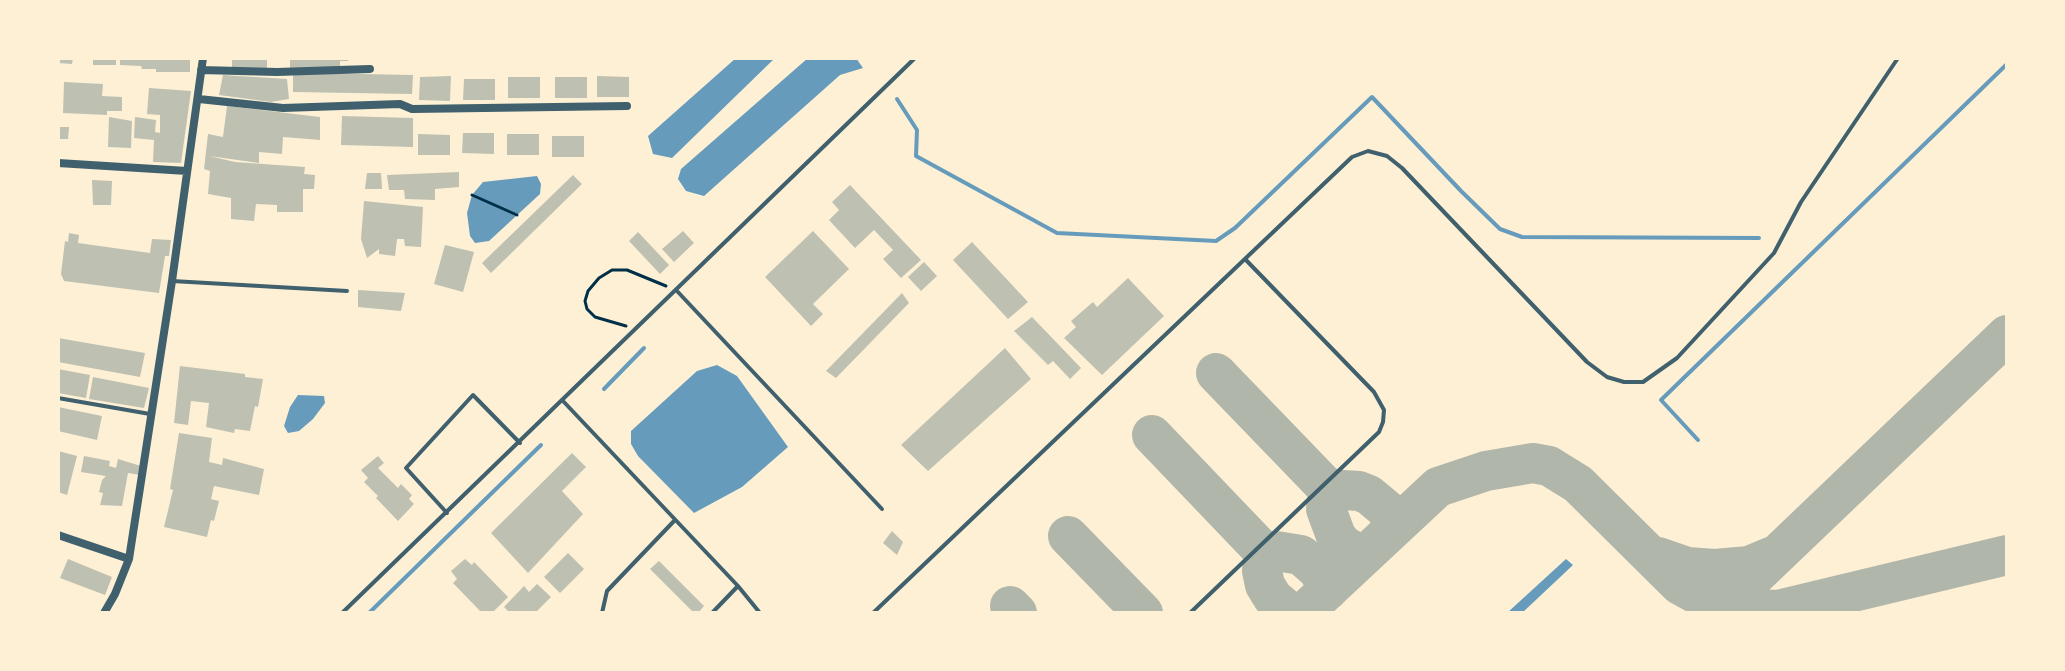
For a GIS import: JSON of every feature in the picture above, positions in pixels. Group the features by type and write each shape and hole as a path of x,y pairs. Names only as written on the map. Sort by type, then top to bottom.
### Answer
{"street":[{"path":"104,613 129,559 153,414 203,58"},
{"path":"201,70 277,72 370,69"},
{"path":"199,99 283,108 400,104 412,109 627,106"},
{"path":"58,163 187,171"},
{"path":"58,535 129,559"}],"lane":[{"path":"873,613 1352,157 1368,151 1387,156 1587,362 1607,377 1624,382 1643,382 1677,358 1774,253 1801,202 1898,58"},
{"path":"342,613 914,59"},
{"path":"1190,613 1379,432 1383,422 1384,410 1374,392 1245,259"},
{"path":"172,281 347,291"},
{"path":"677,291 882,509"},
{"path":"447,513 406,468 473,395 520,443"},
{"path":"58,398 153,414"},
{"path":"563,401 760,613"},
{"path":"602,613 607,591 675,520"},
{"path":"712,613 738,586"}],"path":[{"path":"472,195 517,215"},
{"path":"637,329 595,317 587,309 585,301 588,291 599,278 612,270 627,270 677,291"}],"water":[{"path":"736,58 775,58 672,158 653,154 648,136"},
{"path":"808,58 856,58 863,68 840,75 704,196 686,191 678,179 681,169"},
{"path":"537,176 541,184 540,194 489,241 475,243 470,236 467,213 472,195 483,182"},
{"path":"717,365 737,376 788,447 742,487 694,513 638,456 631,444 631,431 697,371"},
{"path":"298,395 324,396 325,403 299,431 288,433 284,426"},
{"path":"1566,559 1573,565 1522,613 1507,613"}],"building":[{"path":"58,58 73,58 72,64 58,63"},
{"path":"93,58 116,58 116,65 93,65"},
{"path":"120,58 190,58 190,72 156,72 156,69 142,69 141,66 120,65"},
{"path":"232,58 267,58 267,70 232,68"},
{"path":"290,58 348,58 348,61 340,61 340,68 290,68"},
{"path":"223,75 287,79 289,99 271,102 219,95"},
{"path":"293,75 413,75 412,94 293,92"},
{"path":"451,76 450,101 419,100 420,77"},
{"path":"597,76 629,77 629,97 597,97"},
{"path":"508,77 540,77 540,98 508,98"},
{"path":"555,77 587,77 587,98 555,98"},
{"path":"464,79 495,79 495,100 463,100"},
{"path":"64,82 103,84 102,96 122,97 122,111 107,111 107,115 63,113"},
{"path":"149,88 191,91 181,163 153,162 154,140 134,138 135,117 156,120 155,132 160,133 160,115 147,114"},
{"path":"227,106 320,117 320,140 283,137 282,154 259,152 259,163 209,156 235,162 305,167 304,174 315,175 314,189 303,189 303,212 277,212 277,205 256,204 254,221 231,219 231,198 208,194 210,171 204,169 208,134 223,137"},
{"path":"342,116 413,118 413,147 341,145"},
{"path":"109,117 132,121 131,148 108,147"},
{"path":"58,127 69,127 68,139 58,139"},
{"path":"463,133 494,133 494,154 462,153"},
{"path":"418,134 450,135 450,155 418,155"},
{"path":"507,134 539,134 539,155 507,155"},
{"path":"552,136 584,136 584,157 552,157"},
{"path":"459,172 459,187 435,189 435,200 405,199 404,190 389,190 387,175"},
{"path":"367,173 381,173 382,189 365,189"},
{"path":"573,175 582,184 491,273 482,263"},
{"path":"92,180 112,181 111,205 93,205"},
{"path":"850,185 921,260 901,278 883,259 893,250 874,230 855,248 829,220 839,210 832,202"},
{"path":"364,201 423,207 421,247 405,246 404,239 397,239 395,256 379,254 379,249 367,258 361,239"},
{"path":"683,231 694,243 674,262 662,249"},
{"path":"813,231 849,269 813,304 823,314 811,326 765,277"},
{"path":"638,232 669,265 660,274 629,241"},
{"path":"69,233 79,235 78,243 150,253 152,239 171,240 159,293 64,281 61,274"},
{"path":"972,242 1028,302 1008,319 953,260"},
{"path":"445,245 474,252 463,292 434,284"},
{"path":"924,262 937,276 921,291 908,277"},
{"path":"1128,278 1164,316 1102,375 1064,338 1076,327 1071,321 1093,302 1097,307"},
{"path":"358,290 405,293 401,311 358,307"},
{"path":"902,293 909,303 836,378 826,371"},
{"path":"1032,317 1081,368 1070,379 1053,361 1048,365 1014,331"},
{"path":"58,338 145,353 140,377 58,362"},
{"path":"1005,348 1031,379 928,471 901,445"},
{"path":"180,366 263,379 250,431 235,429 234,433 206,427 209,403 191,401 188,425 174,423"},
{"path":"58,369 90,375 86,398 58,393"},
{"path":"93,377 149,388 144,408 89,399"},
{"path":"58,407 102,416 97,440 58,431"},
{"path":"179,433 212,438 209,462 222,465 223,458 264,469 259,495 214,486 211,499 219,501 207,537 164,527 173,490 170,489"},
{"path":"58,451 77,456 67,495 58,492"},
{"path":"572,453 586,467 562,491 583,514 528,573 491,533"},
{"path":"84,456 110,461 109,466 116,468 118,459 141,466 140,475 128,473 122,506 100,505 103,493 99,492 106,476 81,472"},
{"path":"378,456 384,463 378,468 398,488 401,484 412,495 409,499 414,504 398,521 364,482 368,478 361,470"},
{"path":"892,531 903,542 897,555 883,543"},
{"path":"568,553 584,569 560,593 544,577"},
{"path":"68,559 112,577 105,595 60,578"},
{"path":"465,559 472,565 474,562 508,597 492,613 482,613 453,583 457,579 451,571"},
{"path":"659,561 704,606 698,613 694,613 650,569"},
{"path":"537,584 551,597 535,613 510,613 504,607 524,586 529,592"}],"waterway":[{"path":"1698,440 1661,400 2007,64"},
{"path":"897,99 917,130 916,156 1057,233 1216,241 1235,228 1372,97 1500,229 1522,237 1759,238"},
{"path":"604,389 644,348"},
{"path":"369,613 541,445"}],"taxiway":[{"path":"1716,613 2007,335"},
{"path":"1216,373 1328,489 1326,509 1336,536 1343,545 1363,557"},
{"path":"1152,435 1264,552 1262,571 1265,585 1273,598 1291,613"},
{"path":"1303,613 1438,487 1486,471 1533,463 1549,466 1578,484 1680,585 1711,602 1736,608 1778,610 2007,555"},
{"path":"1328,489 1359,491 1369,495 1387,510 1394,528"},
{"path":"1068,536 1143,613"},
{"path":"1264,552 1301,555 1319,571 1328,590"},
{"path":"1658,557 1687,567 1715,569 1749,566 1773,556"},
{"path":"1010,606 1017,613"}]}
